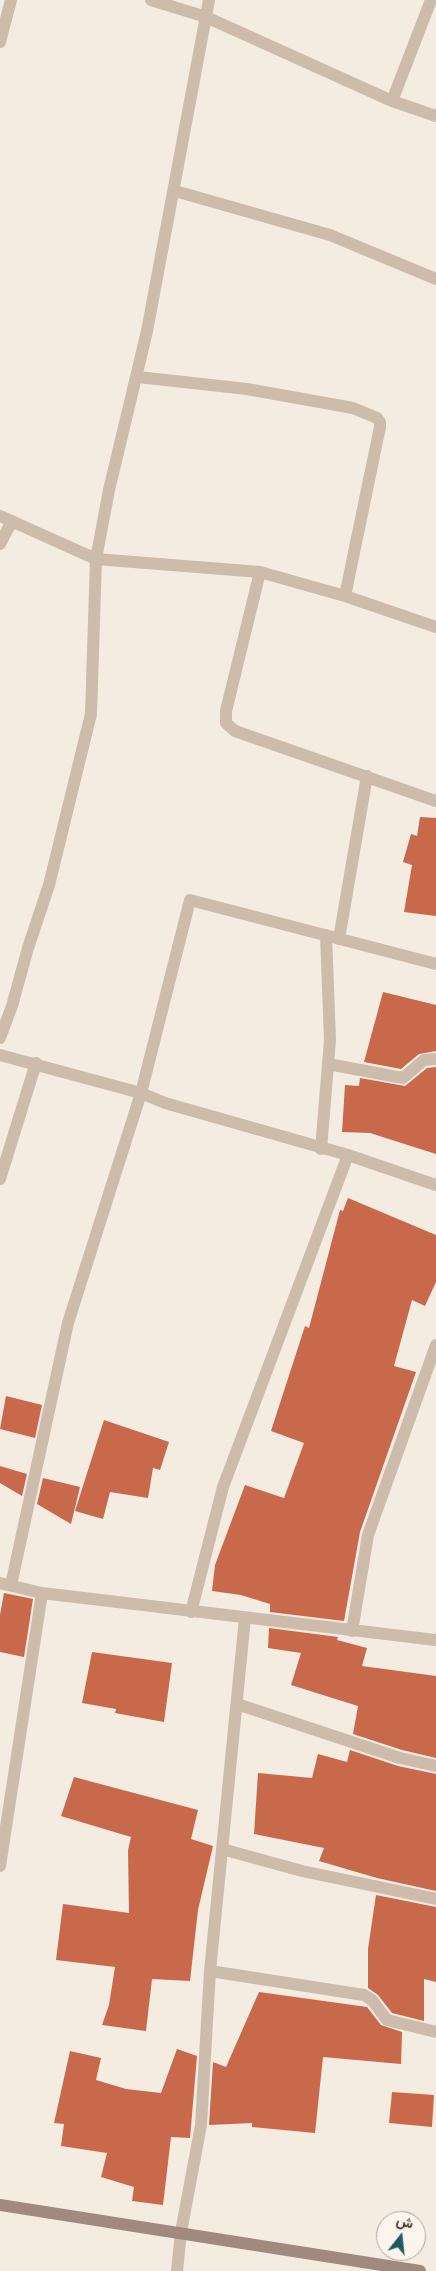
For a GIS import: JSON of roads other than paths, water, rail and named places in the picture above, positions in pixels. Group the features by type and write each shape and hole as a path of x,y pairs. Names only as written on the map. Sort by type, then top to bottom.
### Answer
{"street":[{"path":"0,42 10,0"},
{"path":"150,0 206,18 392,101 436,116"},
{"path":"0,1038 12,1006 28,948 49,885 91,714 96,558 109,490 138,377 175,190 209,0"},
{"path":"392,101 431,0"},
{"path":"175,190 330,235 436,279"},
{"path":"138,377 247,389 352,408 377,418 380,422 380,427 345,596"},
{"path":"0,544 6,518 96,558 260,572 345,596 436,627"},
{"path":"260,572 226,710 226,724 235,731 436,801"},
{"path":"339,939 367,776"},
{"path":"436,964 190,900 141,1092 68,1323 6,1584 42,1593 436,1640"},
{"path":"321,1148 330,1040 326,935"},
{"path":"0,1055 141,1092 165,1103 348,1155 436,1185"},
{"path":"328,1064 403,1078 424,1060 436,1059"},
{"path":"0,1179 36,1063"},
{"path":"191,1612 223,1487 348,1155"},
{"path":"352,1631 368,1535 436,1345"},
{"path":"0,1866 42,1593"},
{"path":"177,2271 181,2232 201,2125 210,1971 245,1618"},
{"path":"236,1704 400,1758 436,1766"},
{"path":"222,1849 302,1871 436,1899"},
{"path":"210,1971 364,1995 372,2000 387,2020 436,2032"},
{"path":"0,2205 420,2271"}]}
